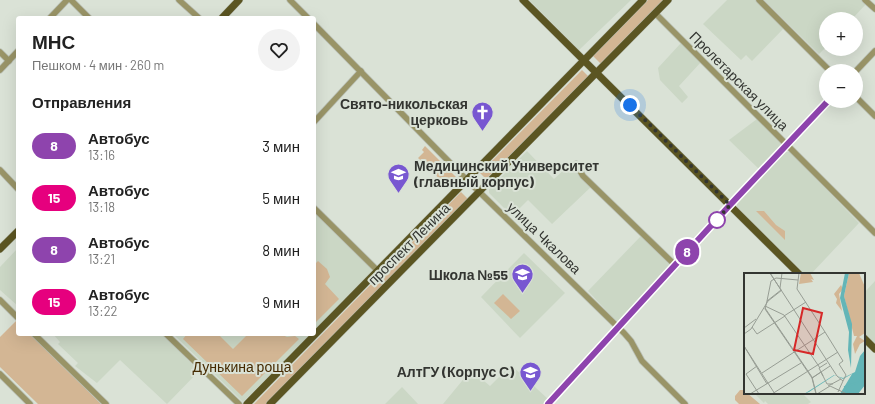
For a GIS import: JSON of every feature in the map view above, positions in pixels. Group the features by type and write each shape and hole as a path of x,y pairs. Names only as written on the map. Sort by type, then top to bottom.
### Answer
{"main road":[{"path":"224,16 239,0"},
{"path":"524,0 798,273"},
{"name":"проспект Ленина","path":"270,404 668,0"},
{"name":"проспект Ленина","path":"316,334 467,181 641,1"},
{"path":"0,250 16,233"},
{"name":"проспект Ленина","path":"247,404 314,336"},
{"path":"865,339 875,349"}],"street":[{"path":"52,16 67,0"},
{"path":"71,0 87,16"},
{"path":"179,0 196,16"},
{"path":"290,0 306,16"},
{"path":"759,0 823,64"},
{"path":"865,0 875,9"},
{"name":"Пролетарская улица","path":"655,13 875,233"},
{"name":"улица Чкалова","path":"316,26 467,181 618,327 631,341 642,361 684,404"},
{"path":"863,64 875,51"},
{"path":"0,52 9,61"},
{"path":"0,70 16,53"},
{"path":"316,120 361,72"},
{"path":"863,104 875,116"},
{"path":"548,404 730,205 821,108"},
{"path":"576,164 583,176 675,265"},
{"path":"0,170 16,187"},
{"path":"316,210 378,271"},
{"path":"0,300 16,316"},
{"path":"36,336 106,404"},
{"path":"168,336 239,404"},
{"path":"0,374 30,404"}],"shaded area":[{"path":"529,0 631,0 579,50"},
{"path":"727,0 755,0 784,28 752,61 746,55 741,60 703,24"},
{"path":"764,0 863,0 866,4 859,12 819,12 819,54"},
{"path":"681,43 701,62 679,86 688,97 682,103 660,80 658,68"},
{"path":"757,119 782,143 782,147 760,170 729,140"},
{"path":"527,151 554,179 570,164 592,186 552,224 528,200 512,216 489,193 489,189"},
{"path":"785,152 790,152 859,223 812,273 803,273 737,208 737,202"},
{"path":"316,213 375,270 316,329"},
{"path":"641,236 669,264 670,268 621,320 616,321 588,291"},
{"path":"16,250 16,304 0,290 0,267"},
{"name":"Школа №55","path":"524,253 565,293 520,338 481,297"},
{"path":"875,281 875,345 865,335 865,292"},
{"path":"55,336 164,336 199,371 167,404 120,360 97,383 75,366 78,363 58,344 60,342"},
{"name":"Дунькина роща","path":"175,336 309,336 243,402"},
{"path":"511,365 548,399 543,404 443,404 471,370 490,386"},
{"path":"402,387 418,404 385,404"},
{"path":"755,394 803,394 811,402 808,404 768,404 765,401 764,403"}],"green space":[{"path":"648,0 663,0 601,64 593,56"},
{"path":"582,70 589,77 486,179 480,173"},
{"path":"425,146 457,178 449,188 418,158 424,152 422,150"},
{"path":"461,192 468,199 266,404 254,404"},
{"path":"756,211 764,211 776,225 785,231 785,240"},
{"name":"Дунькина роща","path":"318,261 327,269 330,277 325,284 339,299 316,322 316,263"},
{"path":"503,294 520,311 511,319 494,303"},
{"path":"16,321 16,336 32,336 101,404 38,404 0,367 0,337"},
{"name":"Дунькина роща","path":"185,336 220,336 233,349 246,336 295,336 299,339 242,396 183,339"},
{"path":"740,390 744,390 744,394 748,394 760,404 739,404 735,400 735,396"}],"bus line":[{"name":"8","path":"548,404 730,205 821,108"}],"place":[{"name":"Свято-никольская церковь","path":"483,132"},
{"name":"Медицинский Университет (главный корпус)","path":"398,194"},
{"name":"Школа №55","path":"523,294"},
{"name":"АлтГУ (Корпус С)","path":"530,392"}],"route":[{"path":"630,105 730,205 716,221 717,220"}]}
